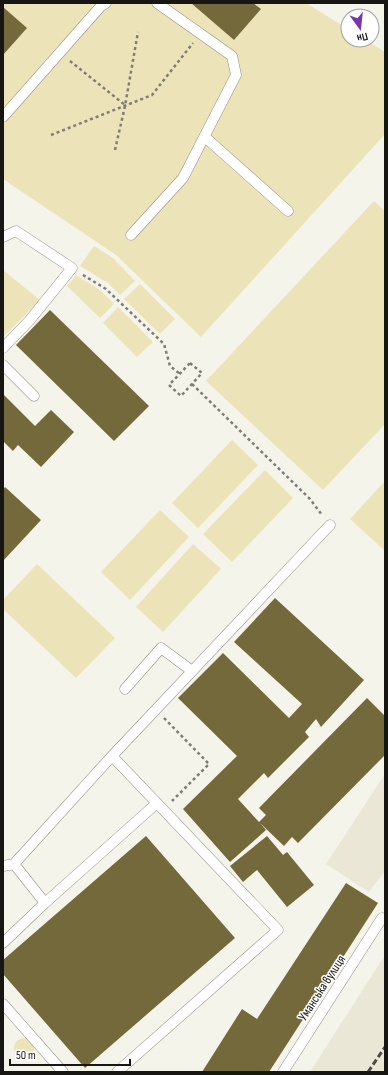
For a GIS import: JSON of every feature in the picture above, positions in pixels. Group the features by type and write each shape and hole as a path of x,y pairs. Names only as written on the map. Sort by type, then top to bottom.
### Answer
{"lane":[{"path":"3,117 101,6 106,3"},
{"path":"131,235 183,178 205,138 236,75 232,56 157,3"},
{"path":"205,138 288,211"},
{"path":"3,237 16,231 72,268 29,321 3,348"},
{"path":"3,365 34,396"},
{"path":"3,866 14,864 112,756 330,525"},
{"path":"124,689 161,648 192,671"},
{"path":"112,756 278,930 117,1072"},
{"path":"3,943 45,902 160,806"},
{"path":"14,864 45,902"},
{"name":"Уманська вулиця","path":"283,1072 382,918"},
{"path":"3,1004 64,1072"}],"path":[{"path":"115,150 125,106 138,32"},
{"path":"51,135 152,95 200,33"},
{"path":"60,53 125,106"},
{"path":"72,268 106,289 164,344 170,366 180,374"},
{"path":"190,363 202,373 181,396 169,385 180,374 190,363"},
{"path":"192,384 310,499 330,525"},
{"path":"156,709 209,764 160,806"}],"shaded area":[{"path":"3,3 306,3 340,24 340,48 379,48 385,52 385,134 201,337 116,255 3,179"},
{"path":"374,201 385,211 385,424 323,490 206,381"},
{"path":"94,246 113,258 135,281 120,295 108,283 80,266"},
{"path":"3,270 40,300 3,337"},
{"path":"76,275 100,290 114,304 100,318 67,286"},
{"path":"140,284 175,319 160,334 124,299"},
{"path":"118,307 153,342 137,357 103,323"},
{"path":"232,440 258,465 198,528 172,503"},
{"path":"265,470 293,498 232,562 203,534"},
{"path":"385,481 385,551 350,519"},
{"path":"160,510 189,537 130,600 101,572"},
{"path":"193,544 221,569 163,632 136,607"},
{"path":"37,564 115,638 76,678 3,609 3,600"},
{"path":"385,774 385,871 369,892 326,864"},
{"path":"385,955 385,1072 310,1072"},
{"path":"24,1038 31,1041 34,1048 31,1055 24,1058 17,1055 14,1048 17,1041"}],"building":[{"path":"191,3 253,3 261,9 234,40"},
{"path":"3,7 27,28 3,55"},
{"path":"50,310 149,406 114,441 16,345"},
{"path":"3,394 35,426 51,410 74,432 41,467 18,445 13,451 3,441"},
{"path":"5,487 41,520 3,561 3,490"},
{"path":"275,598 364,680 321,727 316,719 305,732 309,737 268,778 264,773 238,799 259,822 266,815 259,808 367,698 385,716 385,755 298,843 292,837 284,846 260,823 266,830 230,862 183,809 237,756 178,698 223,653 289,718 302,704 234,642"},
{"path":"146,836 235,938 85,1068 3,974 3,960"},
{"path":"267,836 283,855 287,852 314,885 287,907 257,870 243,882 230,866"},
{"path":"346,883 378,903 269,1072 202,1072 242,1009 257,1019"}],"railway":[{"path":"368,1072 385,1047"}]}
